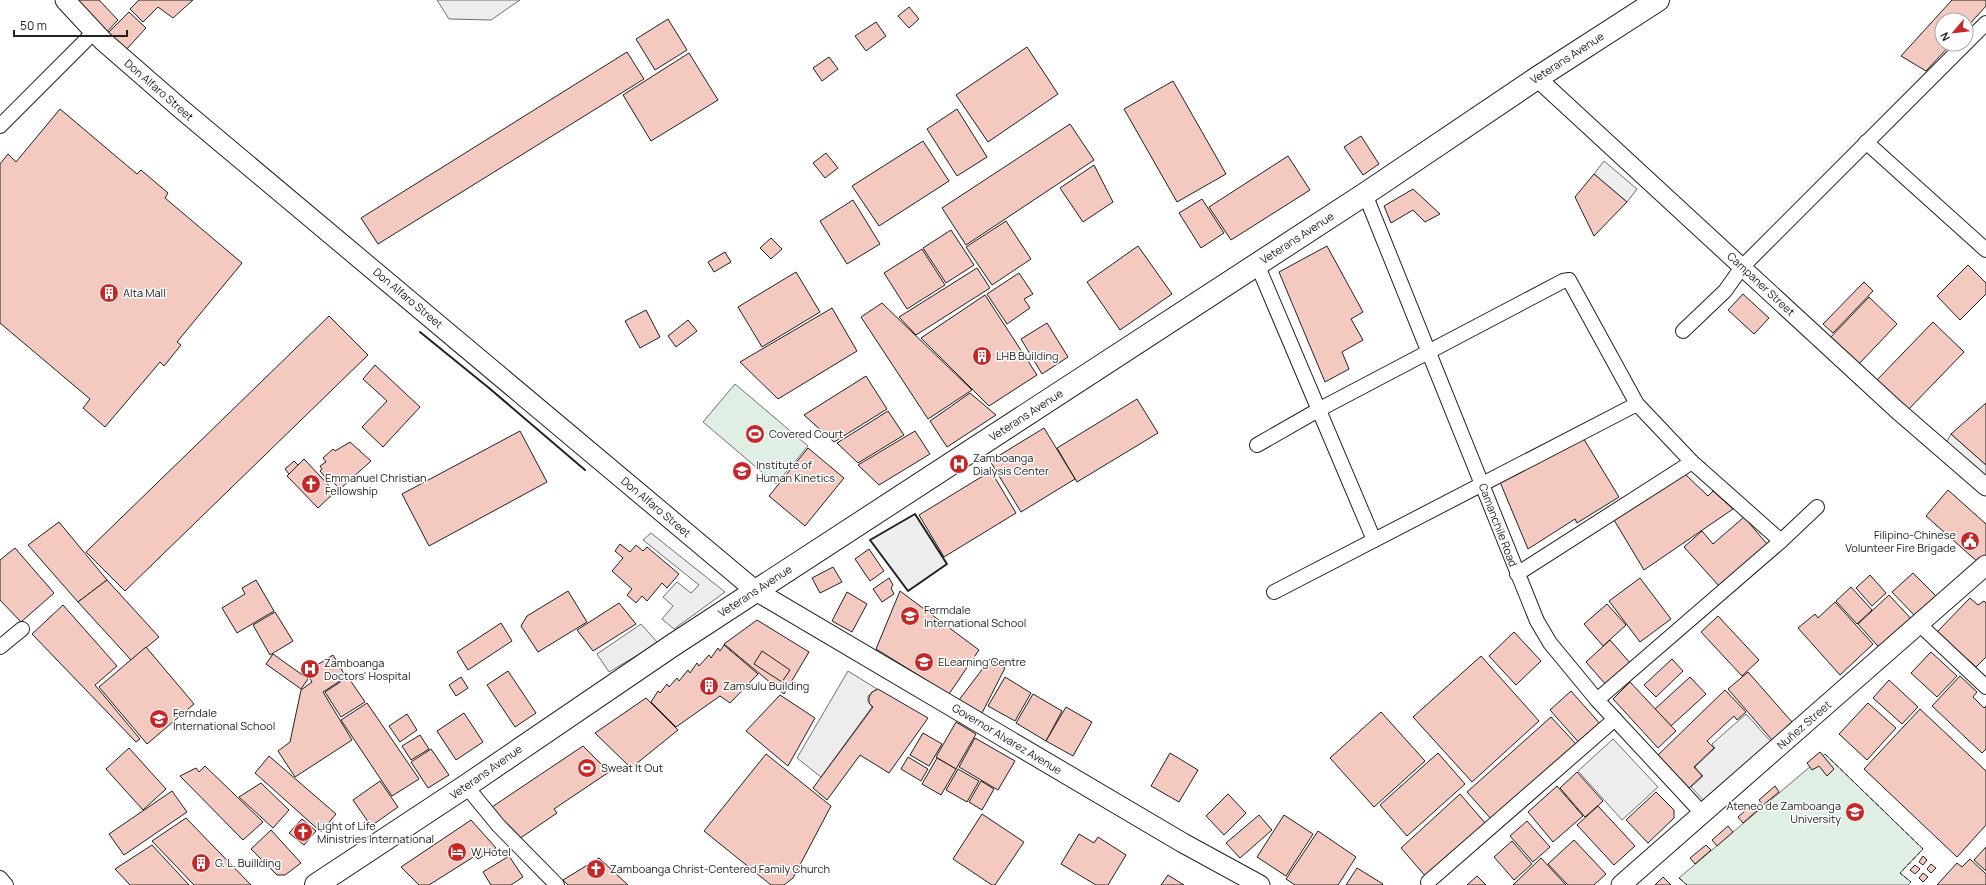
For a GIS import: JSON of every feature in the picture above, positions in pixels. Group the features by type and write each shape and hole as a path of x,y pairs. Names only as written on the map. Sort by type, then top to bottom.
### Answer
{"main road":[{"name":"Don Alfaro Street","path":"65,0 94,32 180,108 756,591"},
{"name":"Veterans Avenue","path":"316,885 466,786 673,645 1365,194 1537,78 1658,0"},
{"name":"Nuñez Street","path":"1621,885 1920,625 1986,565"},
{"name":"Governor Alvarez Avenue","path":"756,591 1183,843 1260,885"}],"street":[{"path":"1974,34 1986,23"},
{"path":"0,126 94,32"},
{"path":"1683,332 1725,291 1742,267 1956,52"},
{"name":"Campaner Street","path":"1537,78 1897,410 1986,488"},
{"path":"1866,142 1986,250"},
{"name":"Camanchile Road","path":"1365,194 1537,621 1550,643 1597,700 1702,813"},
{"path":"1257,264 1320,409 1374,540"},
{"path":"1257,446 1320,409 1563,281 1569,280 1637,404 1692,462 1781,542"},
{"path":"1274,592 1637,404"},
{"path":"1517,574 1692,462"},
{"path":"1597,700 1781,542 1817,507"},
{"path":"1920,625 1986,687"},
{"path":"0,647 22,629"},
{"path":"1428,882 1615,719"},
{"path":"466,786 498,825 557,885"},
{"path":"0,878 6,885"}],"green space":[{"name":"Covered Court","path":"735,384 808,446 776,484 703,422"},
{"path":"1825,754 1923,849 1900,873 1911,882 1908,885 1687,885 1679,878"}],"shaded area":[{"path":"437,0 520,0 491,20 449,19"},
{"path":"1604,161 1637,189 1627,202 1594,174"},
{"path":"1951,434 1986,465 1986,480 1946,443"},
{"path":"915,514 947,564 908,591 870,540"},
{"path":"651,533 725,592 674,629 662,619 673,606 663,597 677,582 691,593 699,585 643,540"},
{"path":"641,624 658,643 609,672 597,654"},
{"path":"848,671 877,689 868,696 868,701 872,707 821,777 797,758"},
{"path":"1746,714 1773,744 1707,804 1691,787 1703,776 1695,767 1715,748 1712,744"},
{"path":"1613,739 1658,787 1622,820 1578,771"}],"building":[{"path":"71,0 99,0 118,20 104,35"},
{"path":"139,0 193,0 173,18 158,7 143,22 130,9"},
{"path":"1952,0 1986,0 1986,6 1974,19 1974,12 1941,12"},
{"path":"909,7 919,19 909,28 898,16"},
{"path":"129,12 146,28 125,51 107,34"},
{"path":"668,19 687,50 655,70 636,39"},
{"path":"1934,20 1934,52 1944,52 1926,71 1901,56"},
{"path":"876,22 886,36 866,51 855,36"},
{"path":"1027,47 1058,94 988,142 956,95"},
{"path":"627,52 644,79 378,244 361,218"},
{"path":"689,53 718,100 651,141 623,95"},
{"path":"829,57 838,69 822,81 813,68"},
{"path":"1173,81 1226,174 1177,202 1124,109"},
{"name":"Alta Mall","path":"60,109 137,174 141,170 168,193 165,198 242,263 177,342 181,345 164,366 160,362 105,427 83,408 90,399 0,323 0,164 8,154 16,162"},
{"path":"957,109 987,157 957,176 927,129"},
{"path":"1070,124 1094,160 966,245 942,208"},
{"path":"1361,136 1379,164 1363,175 1344,147"},
{"path":"923,141 949,181 879,226 852,186"},
{"path":"826,153 838,168 825,178 813,163"},
{"path":"1288,156 1310,190 1231,240 1209,207"},
{"path":"1094,165 1113,202 1083,222 1060,188"},
{"path":"1594,174 1627,202 1594,236 1575,197"},
{"path":"1413,189 1440,214 1425,222 1413,210 1391,223 1384,206"},
{"path":"1202,199 1224,233 1201,248 1179,213"},
{"path":"853,200 880,244 847,264 820,221"},
{"path":"1006,221 1031,259 992,285 966,247"},
{"path":"951,230 974,265 946,283 923,248"},
{"path":"771,238 782,249 771,259 760,248"},
{"path":"1138,246 1172,294 1120,330 1087,282"},
{"path":"1327,246 1363,312 1351,319 1363,340 1342,352 1349,369 1325,382 1279,272"},
{"path":"922,249 945,285 907,309 884,273"},
{"path":"725,252 731,262 714,272 708,262"},
{"path":"1968,265 1986,283 1986,294 1960,320 1937,296"},
{"path":"977,268 990,288 916,335 899,317"},
{"path":"796,272 820,312 762,347 738,307"},
{"path":"1019,273 1033,294 1024,299 1030,308 1007,324 987,294"},
{"path":"1864,282 1873,291 1833,333 1823,324"},
{"path":"1743,294 1769,318 1754,334 1728,310"},
{"name":"LHB Building","path":"985,295 1037,375 989,406 921,338"},
{"path":"1869,297 1897,324 1856,367 1828,340"},
{"path":"882,303 972,390 928,419 861,317"},
{"path":"832,308 857,351 778,399 740,362"},
{"path":"646,310 660,337 640,348 625,321"},
{"path":"329,316 368,355 125,591 86,552"},
{"path":"688,320 697,331 676,347 668,336"},
{"path":"1933,322 1964,352 1906,412 1875,382"},
{"path":"1047,323 1068,357 1042,374 1021,339"},
{"path":"375,365 420,407 383,447 362,427 387,401 363,379"},
{"path":"866,376 887,409 834,442 804,415"},
{"path":"970,393 996,415 947,447 930,421"},
{"path":"1137,399 1158,433 1077,482 1057,448"},
{"path":"1986,403 1986,465 1951,434"},
{"path":"888,411 904,435 858,463 837,443"},
{"path":"1044,428 1075,479 1021,512 990,461"},
{"path":"520,431 547,482 429,546 402,494"},
{"path":"915,431 930,454 879,485 858,465"},
{"path":"1582,436 1619,497 1577,523 1575,519 1528,549 1500,482"},
{"path":"350,442 371,461 340,489 332,481 330,483 320,471 322,469 320,466 326,462 323,458 333,449 335,451"},
{"path":"808,448 844,478 805,526 769,496"},
{"name":"Emmanuel Christian Fellowship","path":"304,459 335,492 318,508 287,476"},
{"path":"294,461 298,465 289,474 285,469"},
{"path":"991,471 1016,513 944,557 919,515"},
{"path":"1685,474 1708,496 1713,491 1733,509 1644,570 1614,520"},
{"name":"Filipino-Chinese Volunteer Fire Brigade","path":"1948,490 1986,524 1986,558 1980,564 1926,516"},
{"path":"1744,517 1767,544 1719,586 1684,547 1702,531 1713,544"},
{"path":"59,522 107,580 78,602 28,545"},
{"path":"620,544 630,552 636,545 643,551 647,547 679,574 667,588 662,583 647,601 642,596 636,603 627,595 632,589 612,571 623,558 615,551"},
{"path":"15,548 54,593 21,622 0,600 0,560"},
{"path":"869,549 884,571 870,581 855,559"},
{"path":"833,567 842,582 820,593 812,578"},
{"path":"1913,573 1937,597 1916,617 1892,592"},
{"path":"1870,575 1886,593 1872,606 1856,588"},
{"path":"889,578 893,585 891,588 894,594 882,602 873,589"},
{"path":"1640,578 1671,619 1640,642 1609,601"},
{"path":"107,580 159,637 131,660 78,602"},
{"path":"256,580 274,611 237,633 222,608 245,594 242,588"},
{"path":"1851,587 1872,610 1857,624 1836,601"},
{"path":"568,591 587,622 538,652 521,626 527,616"},
{"path":"900,591 979,650 949,694 876,649"},
{"path":"847,592 867,604 852,632 832,621"},
{"path":"1889,595 1916,624 1885,654 1858,624"},
{"path":"1970,598 1978,605 1984,601 1986,603 1986,657 1976,667 1937,632"},
{"path":"1835,602 1873,644 1840,675 1798,628 1815,614 1818,618"},
{"path":"619,603 636,624 593,651 577,630"},
{"path":"1607,604 1626,625 1603,646 1584,624"},
{"path":"63,605 117,666 95,685 140,739 136,742 32,634"},
{"path":"275,612 293,641 270,655 253,625"},
{"path":"1718,616 1759,660 1742,676 1701,632"},
{"path":"757,620 809,652 784,694 724,644"},
{"path":"501,623 512,641 468,670 457,652"},
{"path":"1514,632 1541,661 1516,685 1489,656"},
{"path":"1610,640 1631,664 1607,686 1586,662"},
{"name":"Zamsulu Building","path":"724,645 758,674 730,703 720,696 676,727 651,702 658,691 660,693 667,684 669,687 677,678 679,681 688,670 690,673 697,663 699,666 709,655 711,658 718,648 720,651"},
{"path":"146,647 194,704 147,744 99,687"},
{"path":"762,651 790,670 782,682 754,664"},
{"path":"1931,652 1957,676 1937,697 1911,673"},
{"path":"273,654 308,679 301,689 266,664"},
{"path":"333,655 346,677 323,692 352,740 295,777 278,751 290,742 301,690 312,682 306,672"},
{"path":"1481,656 1539,721 1472,782 1413,717"},
{"path":"990,659 1005,668 982,713 959,700"},
{"path":"1672,659 1683,671 1656,697 1644,685"},
{"path":"508,671 536,713 515,727 487,685"},
{"path":"1748,672 1792,722 1772,740 1728,689"},
{"path":"1960,676 1977,692 1973,697 1984,708 1986,706 1986,749 1982,753 1932,706"},
{"path":"348,677 365,702 341,717 325,692"},
{"path":"461,677 468,688 456,696 449,685"},
{"path":"1005,677 1031,693 1015,721 988,706"},
{"path":"1690,677 1706,694 1671,726 1655,709"},
{"path":"1889,680 1918,707 1902,724 1873,698"},
{"path":"1630,682 1676,731 1658,748 1613,699"},
{"path":"878,689 928,718 889,773 860,755 827,800 813,788 873,707 869,703 869,697 872,692"},
{"path":"1725,690 1746,712 1737,720 1734,716 1707,741 1714,748 1694,767 1702,776 1689,788 1658,755"},
{"path":"1571,691 1602,726 1581,745 1550,710"},
{"path":"1033,694 1062,711 1046,741 1016,723"},
{"path":"780,695 815,718 788,766 746,731"},
{"path":"646,698 678,730 631,768 595,733"},
{"path":"367,703 419,779 392,796 341,720"},
{"path":"1868,703 1896,728 1867,760 1839,734"},
{"path":"1066,707 1092,722 1073,756 1046,741"},
{"path":"1920,709 1986,771 1986,825 1957,857 1864,769"},
{"path":"1381,712 1425,761 1374,807 1330,758"},
{"path":"464,713 483,742 456,760 437,731"},
{"path":"407,714 417,730 400,742 389,726"},
{"path":"1551,717 1576,744 1492,820 1467,792"},
{"path":"956,722 976,734 956,769 936,757"},
{"path":"923,733 942,744 929,766 910,755"},
{"path":"420,735 429,749 411,760 402,746"},
{"path":"975,738 1015,761 998,790 959,767"},
{"path":"583,746 609,772 554,809 557,813 519,839 489,809"},
{"path":"129,748 166,789 143,810 106,769"},
{"path":"431,749 449,775 428,788 411,762"},
{"path":"1820,752 1834,769 1827,776 1819,766 1812,770 1807,763"},
{"path":"1170,753 1198,770 1179,802 1151,786"},
{"path":"1438,753 1465,784 1407,836 1380,805"},
{"path":"766,754 831,806 793,878 784,885 771,885 704,831"},
{"path":"269,756 336,814 321,832 255,773"},
{"path":"908,757 928,769 921,781 901,769"},
{"path":"937,758 956,769 941,795 922,784"},
{"path":"205,766 263,822 243,840 180,776 196,768 199,772"},
{"path":"958,769 979,781 967,802 946,790"},
{"path":"1577,772 1603,801 1585,817 1560,788"},
{"path":"380,781 398,807 371,826 353,800"},
{"path":"981,781 994,789 982,810 969,802"},
{"path":"261,783 289,810 273,828 239,797"},
{"path":"1557,786 1583,816 1553,842 1528,812"},
{"path":"1775,786 1779,792 1763,805 1759,800"},
{"path":"172,791 187,812 124,855 109,834"},
{"path":"1656,792 1674,810 1674,818 1648,843 1626,820"},
{"path":"1228,794 1246,813 1224,835 1206,816"},
{"path":"1460,794 1486,824 1427,878 1401,848"},
{"path":"1754,803 1759,809 1743,823 1738,817"},
{"path":"1598,806 1635,846 1614,865 1577,825"},
{"path":"982,814 1024,842 995,885 992,885 953,859"},
{"path":"1259,815 1272,830 1240,858 1226,843"},
{"path":"1284,815 1313,834 1286,876 1257,857"},
{"name":"G. L. Buillding","path":"186,818 251,885 194,885 152,841"},
{"name":"Light of Life Ministries International","path":"302,819 316,831 304,845 289,833"},
{"name":"W Hotel","path":"471,820 496,848 478,859 475,856 429,885 419,885 401,867"},
{"path":"1527,821 1550,847 1533,862 1510,836"},
{"path":"1728,826 1733,832 1717,846 1712,840"},
{"path":"271,830 301,863 285,875 277,875 251,849"},
{"path":"1318,831 1356,857 1338,885 1295,885 1286,879"},
{"path":"1079,834 1094,843 1098,837 1126,855 1108,885 1096,885 1061,864"},
{"path":"1574,840 1606,874 1594,885 1568,885 1548,864"},
{"path":"1512,841 1532,864 1514,880 1494,857"},
{"path":"152,845 189,885 130,885 115,869"},
{"path":"1706,845 1711,850 1695,864 1690,858"},
{"path":"1986,847 1986,871 1974,860"},
{"path":"509,856 523,877 511,885 491,885 483,872"},
{"path":"1923,856 1927,860 1923,865 1919,862"},
{"name":"Zamboanga Christ-Centered Family Church","path":"599,858 628,885 568,885 563,880"},
{"path":"1541,858 1566,885 1513,885"},
{"path":"1970,859 1986,874 1986,885 1937,885 1957,863 1962,867"},
{"path":"1931,864 1936,868 1931,873 1927,869"},
{"path":"1915,865 1920,869 1915,874 1910,870"},
{"path":"1357,868 1383,884 1346,885"},
{"path":"1923,873 1928,877 1923,882 1919,878"},
{"path":"1168,875 1184,885 1161,885"},
{"path":"1477,876 1486,885 1467,885"},
{"path":"1663,877 1671,885 1655,885"}],"fence":[{"path":"1825,754 1923,849 1900,873 1911,882"},
{"path":"1679,878 1687,885"}],"wall":[{"path":"420,332 489,388 585,470"},
{"path":"915,514 947,564 908,591 870,540 915,514"}],"place":[{"name":"Alta Mall","path":"109,293"},
{"name":"LHB Building","path":"982,356"},
{"name":"Covered Court","path":"755,434"},
{"name":"Zamboanga Dialysis Center","path":"959,464"},
{"name":"Institute of Human Kinetics","path":"742,471"},
{"name":"Emmanuel Christian Fellowship","path":"311,484"},
{"name":"Filipino-Chinese Volunteer Fire Brigade","path":"1970,541"},
{"name":"Fermdale International School","path":"910,616"},
{"name":"ELearning Centre","path":"924,662"},
{"name":"Zamboanga Doctors' Hospital","path":"310,669"},
{"name":"Zamsulu Building","path":"709,686"},
{"name":"Ferndale International School","path":"159,719"},
{"name":"Sweat It Out","path":"587,768"},
{"name":"Ateneo de Zamboanga University","path":"1855,812"},
{"name":"Light of Life Ministries International","path":"303,832"},
{"name":"W Hotel","path":"457,852"},
{"name":"G. L. Buillding","path":"201,863"},
{"name":"Zamboanga Christ-Centered Family Church","path":"596,869"}]}
